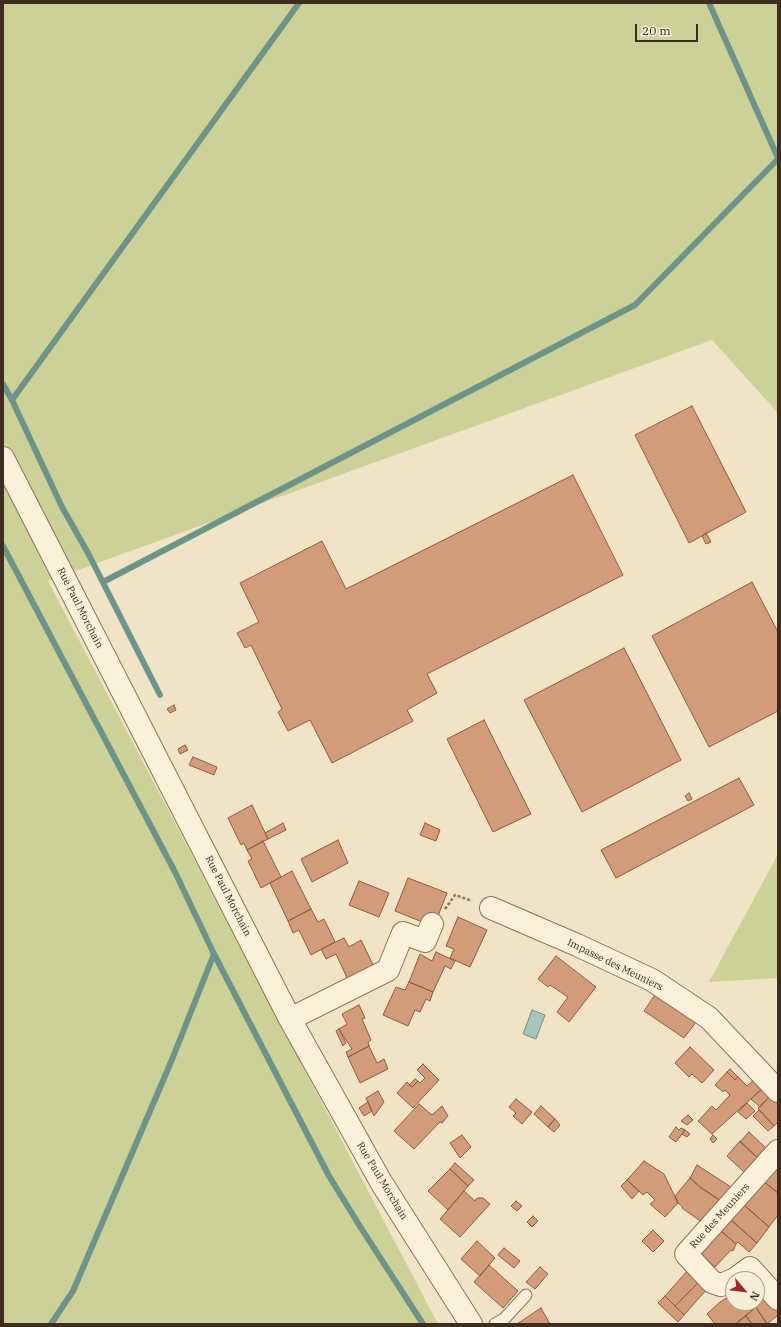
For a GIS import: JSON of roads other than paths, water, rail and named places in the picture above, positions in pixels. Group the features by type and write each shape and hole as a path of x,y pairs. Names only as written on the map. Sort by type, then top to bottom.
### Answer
{"street":[{"name":"Rue Paul Morchain","path":"3,458 290,1020 381,1182 471,1324"},
{"name":"Impasse des Meuniers","path":"491,908 577,945 652,980 709,1018 778,1091"},
{"path":"290,1020 388,970 403,933 425,941 432,924"},
{"name":"Rue des Meuniers","path":"725,1284 722,1285 712,1282 686,1254 778,1151"},
{"name":"Rue des Meuniers","path":"765,1285 778,1299"}],"lane":[{"path":"495,1324 504,1318 526,1295"}],"water":[{"path":"532,1010 545,1015 536,1039 523,1034"}],"waterway":[{"path":"12,400 299,3"},
{"path":"709,3 778,158"},
{"path":"103,582 635,305 778,159"},
{"path":"3,384 62,507 88,553 160,695"},
{"path":"3,546 175,872 214,954 329,1176 423,1324"},
{"path":"51,1324 73,1291 171,1062 214,954"}]}
